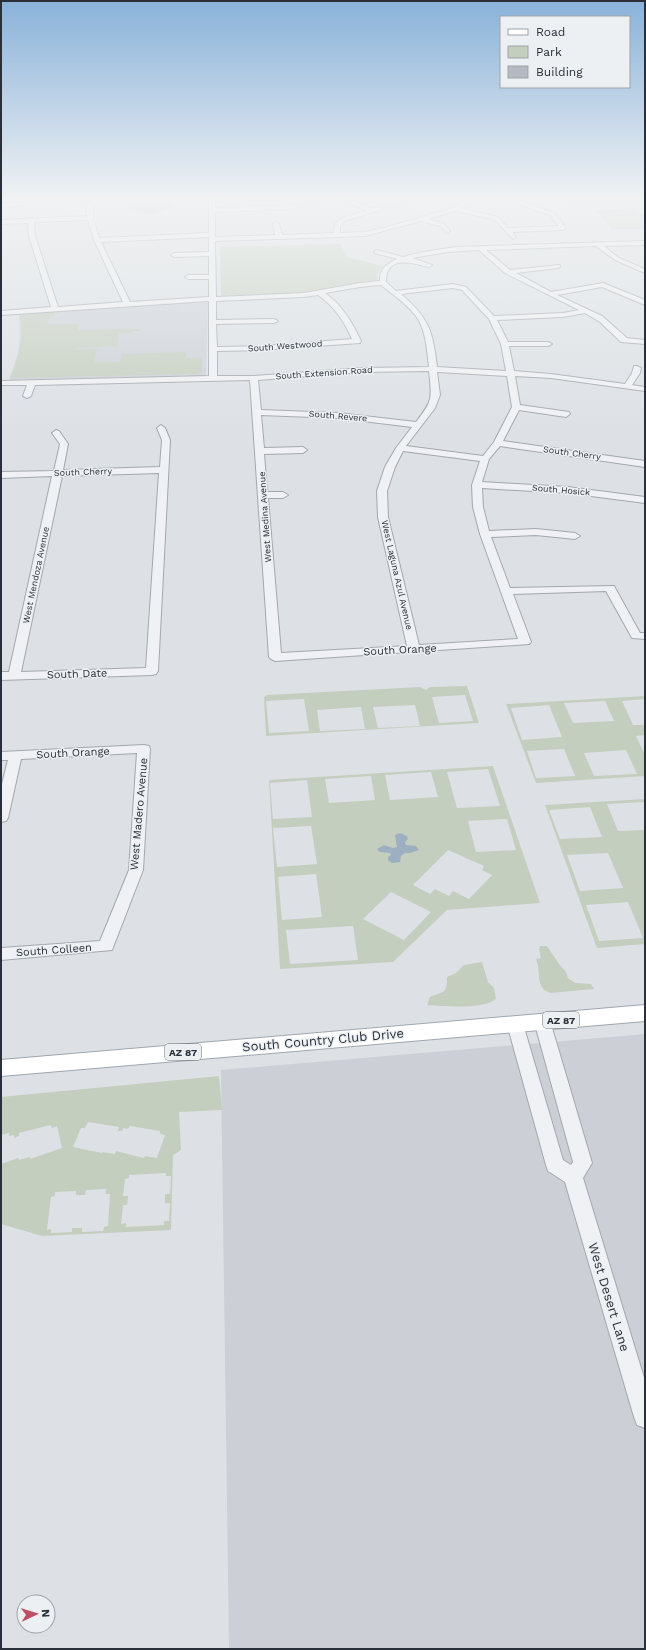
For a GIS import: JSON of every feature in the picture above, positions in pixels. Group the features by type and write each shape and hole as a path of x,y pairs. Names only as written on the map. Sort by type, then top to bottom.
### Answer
{"main road":[{"name":"South Country Club Drive","path":"1,1068 645,1013"}],"street":[{"path":"45,277 55,309"},
{"path":"115,277 127,303"},
{"path":"188,277 213,277 213,379"},
{"path":"1,313 127,303 287,296 383,283 382,277"},
{"path":"515,277 587,311 610,325 624,340 645,342"},
{"name":"West Laguna Azul Avenue","path":"383,283 408,304 421,318 431,349 436,395 431,408 400,448 390,467 382,491 383,517 414,649"},
{"path":"550,294 603,285 645,303"},
{"path":"394,293 458,286 464,288 492,318 505,344 516,407 498,444 485,459 477,485 478,507 485,534 506,591 610,588 636,636 645,636"},
{"name":"South Westwood","path":"213,349 262,348 357,341 343,312 330,299 319,292"},
{"path":"492,318 563,315 587,311"},
{"path":"214,322 274,321"},
{"path":"505,344 548,344"},
{"path":"627,386 636,373 637,368"},
{"name":"South Extension Road","path":"1,383 32,382 125,384 213,379 345,375 432,369 510,372 645,389"},
{"name":"West Medina Avenue","path":"254,378 275,657"},
{"path":"26,396 32,382"},
{"path":"516,407 566,414"},
{"name":"South Revere","path":"257,413 332,414 418,425"},
{"path":"161,428 166,440 165,470"},
{"name":"West Mendoza Avenue","path":"14,676 64,444 56,433"},
{"name":"South Cherry","path":"498,444 645,464"},
{"path":"400,448 485,459"},
{"path":"260,451 303,450"},
{"name":"South Cherry","path":"1,475 165,470"},
{"name":"South Date","path":"1,676 152,671 165,470"},
{"name":"South Hosick","path":"477,485 568,490 645,500"},
{"path":"263,495 284,495"},
{"path":"485,534 536,532 575,536"},
{"name":"South Orange","path":"275,657 525,642 506,591"},
{"name":"South Orange","path":"8,756 144,749"},
{"name":"West Madero Avenue","path":"106,946 136,870 144,749"},
{"path":"1,818 4,812 8,756"},
{"name":"South Colleen","path":"1,954 106,946"},
{"path":"515,1024 555,1164 573,1177 583,1163 542,1022"},
{"name":"West Desert Lane","path":"573,1177 645,1417"}],"shaded area":[{"path":"182,302 208,303 206,376 9,380 18,353 20,337 19,313"},
{"path":"645,1034 645,1649 229,1649 221,1070"}],"green space":[{"path":"221,277 377,277 377,281 342,285 299,294 223,296 221,294"},
{"path":"56,311 53,317 50,317 47,325 74,324 79,325 78,330 140,329 139,331 133,331 132,333 119,333 117,346 74,348 97,349 94,363 120,362 122,354 186,352 186,358 202,358 202,372 194,374 11,378 21,339 20,315"},
{"path":"467,686 479,723 266,736 264,697 267,695 420,687 426,690 430,687","holes":["465,695 473,721 439,723 432,697","304,699 309,731 269,733 266,701","415,705 420,726 378,728 373,707","361,707 365,729 320,731 317,710"]},
{"path":"645,696 645,699 622,701 633,725 645,725 645,735 636,736 645,755 645,776 536,783 506,704","holes":["605,701 614,721 573,723 564,703","549,705 562,737 522,740 511,708","564,749 575,776 536,778 527,751","626,750 637,774 594,776 584,753"]},
{"path":"493,766 540,903 447,910 393,962 280,969 269,780","holes":["488,769 500,806 457,808 447,772","431,772 438,797 390,800 385,775","371,776 375,800 329,803 325,779","307,780 312,817 273,819 270,783","507,819 516,850 476,852 468,821","311,826 317,864 277,867 273,828","448,850 484,866 482,870 492,875 469,899 453,891 449,896 435,889 430,894 413,885","316,874 322,917 282,920 278,877","391,892 431,912 404,940 363,919","353,926 358,960 290,964 286,930"]},
{"path":"645,799 645,802 607,804 618,831 645,830 645,944 597,948 545,805","holes":["590,807 602,837 560,839 549,810","608,853 623,888 580,891 567,855","628,902 643,938 599,941 586,905"]},
{"path":"540,946 547,946 566,972 568,978 575,983 591,984 594,989 550,993 544,990 540,983 536,959 541,958 539,949"},
{"path":"482,962 488,982 494,988 496,999 482,1005 473,1006 427,1005 430,997 445,990 447,977 456,973 464,965"},
{"path":"219,1076 222,1110 179,1112 181,1150 173,1155 171,1230 42,1236 1,1224 1,1164 18,1158 19,1160 30,1157 30,1159 62,1148 57,1126 52,1128 51,1125 19,1133 19,1136 14,1138 14,1135 9,1136 9,1133 1,1135 1,1097","holes":["88,1122 119,1127 118,1131 122,1131 123,1128 128,1129 130,1126 160,1131 160,1134 165,1135 157,1158 145,1156 144,1158 116,1151 115,1154 102,1153 73,1147 81,1128 85,1128","166,1173 166,1176 171,1176 170,1194 165,1194 165,1203 170,1203 169,1221 164,1221 164,1225 126,1227 126,1223 121,1224 123,1205 127,1205 128,1196 123,1196 125,1179 129,1178 129,1175","106,1189 106,1194 110,1194 108,1226 104,1227 103,1231 82,1232 82,1228 72,1228 72,1232 51,1233 51,1229 47,1230 51,1197 55,1196 55,1192 76,1191 76,1195 85,1195 86,1190"]}],"water":[{"path":"400,833 407,836 408,839 405,842 406,845 416,846 419,850 405,853 401,856 400,862 392,863 388,860 388,857 391,855 390,853 380,852 377,849 384,845 393,848 397,847 395,835"}]}
